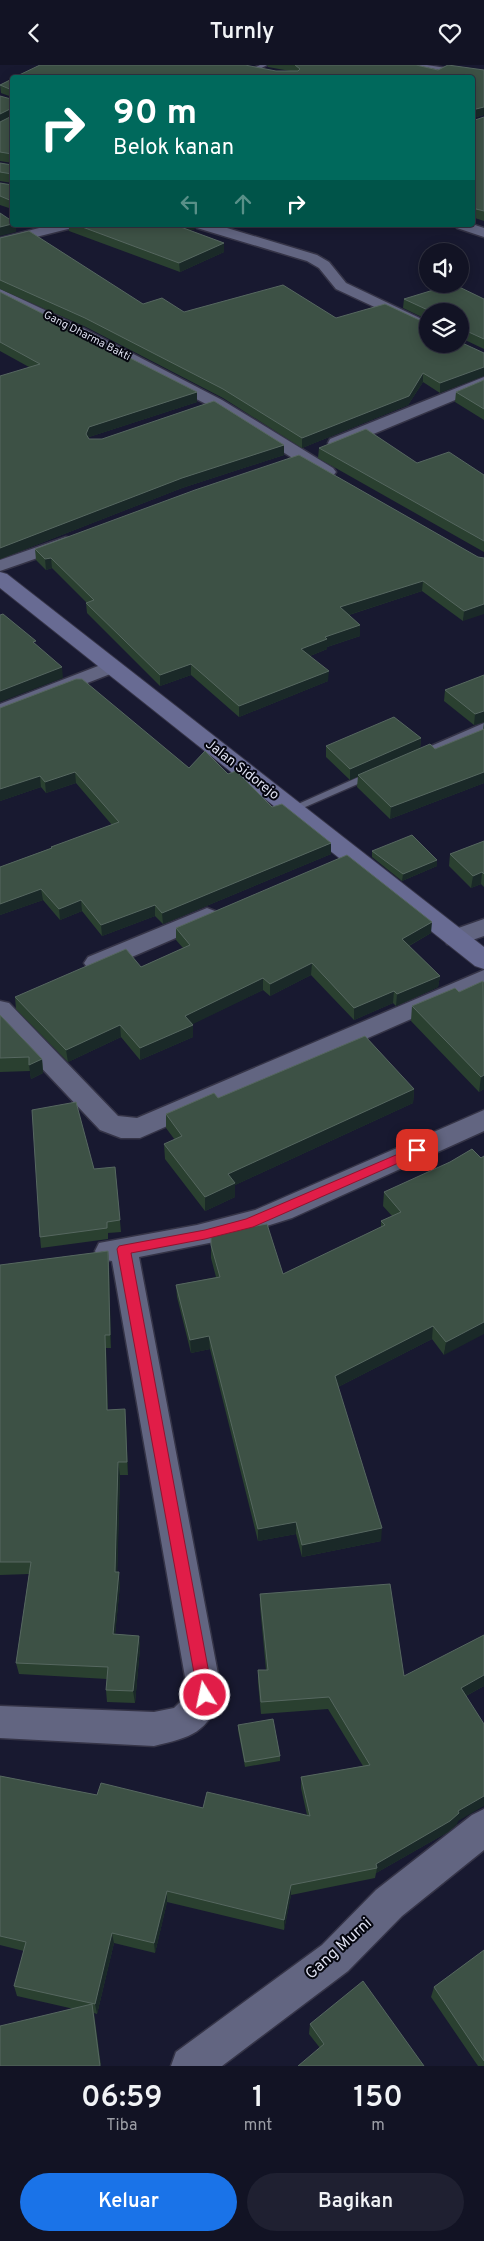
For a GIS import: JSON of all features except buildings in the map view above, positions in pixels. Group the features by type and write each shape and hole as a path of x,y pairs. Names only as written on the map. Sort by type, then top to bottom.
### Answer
{"street":[{"path":"0,242 59,227"},
{"path":"209,227 312,258 324,265 341,286 419,324"},
{"path":"468,227 484,233"},
{"name":"Gang Dharma Bakti","path":"0,293 80,332 216,403 342,481"},
{"path":"282,463 301,457 484,382"},
{"path":"197,409 216,403"},
{"path":"0,566 84,535"},
{"name":"Jalan Sidorejo","path":"0,578 292,809 340,859 456,939 484,961"},
{"path":"0,711 111,667"},
{"path":"74,973 230,906"},
{"path":"456,939 484,927"},
{"path":"6,1003 109,1123 121,1128 140,1128 484,978"},
{"path":"86,1255 205,1235 249,1224 484,1120"},
{"path":"0,1722 154,1729 178,1724 193,1715 201,1707 205,1695 124,1249"},
{"name":"Gang Murni","path":"190,2066 335,1958 389,1903 484,1827"}],"lane":[{"path":"416,65 484,76"},
{"path":"411,757 484,726"},
{"path":"292,809 383,769"}],"route":[{"path":"205,1695 124,1249 205,1235 249,1224 417,1150"}]}
